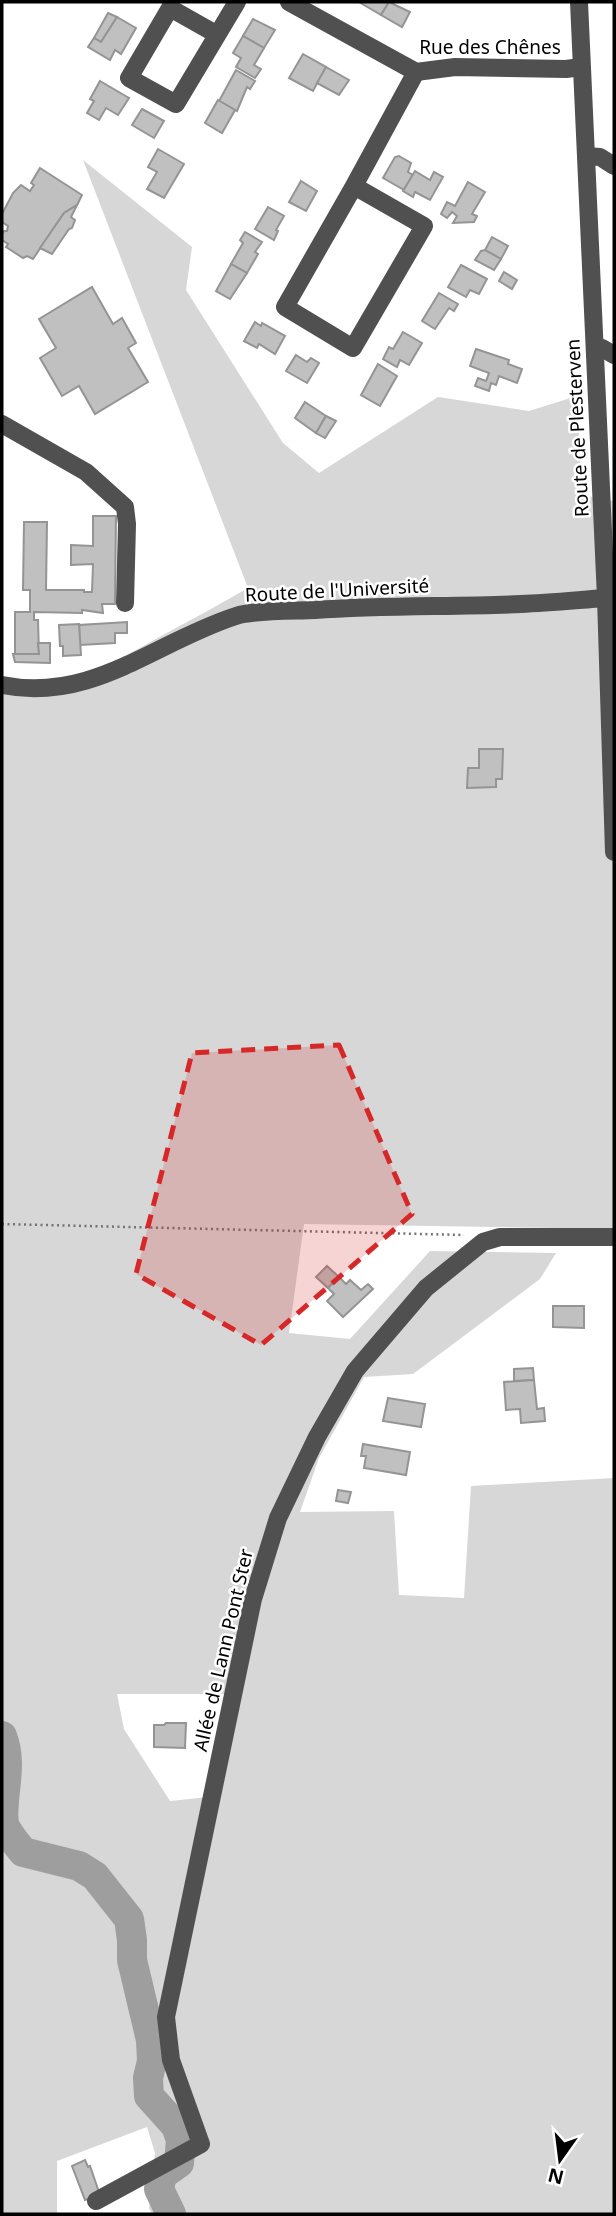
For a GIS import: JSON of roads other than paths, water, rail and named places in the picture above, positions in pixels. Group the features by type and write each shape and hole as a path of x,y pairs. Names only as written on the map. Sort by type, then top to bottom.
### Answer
{"street":[{"path":"216,34 170,8 129,78 176,104 237,2"},
{"name":"Rue des Chênes","path":"289,2 416,72 455,67 581,67"},
{"name":"Route de Plesterven","path":"579,2 606,598 614,852"},
{"path":"354,186 424,226 353,348 285,307 416,72"},
{"path":"586,156 600,158 614,166"},
{"path":"594,348 602,348 614,355"},
{"path":"2,424 86,472 125,507 125,603"},
{"name":"Route de l'Université","path":"2,685 22,690 62,688 122,669 170,642 238,615 359,607 523,604 606,598"},
{"name":"Allée de Lann Pont Ster","path":"96,2201 201,2144 171,2060 166,2017 253,1599 278,1518 317,1437 355,1371 426,1288 483,1242 500,1237 614,1237"}],"waterway":[{"path":"2,1736 7,1759 3,1814 4,1824 10,1835 23,1852 79,1866 95,1876 129,1919 132,1960 151,2040 149,2096 176,2126 181,2140 179,2163 162,2175 159,2189 171,2214"}]}
